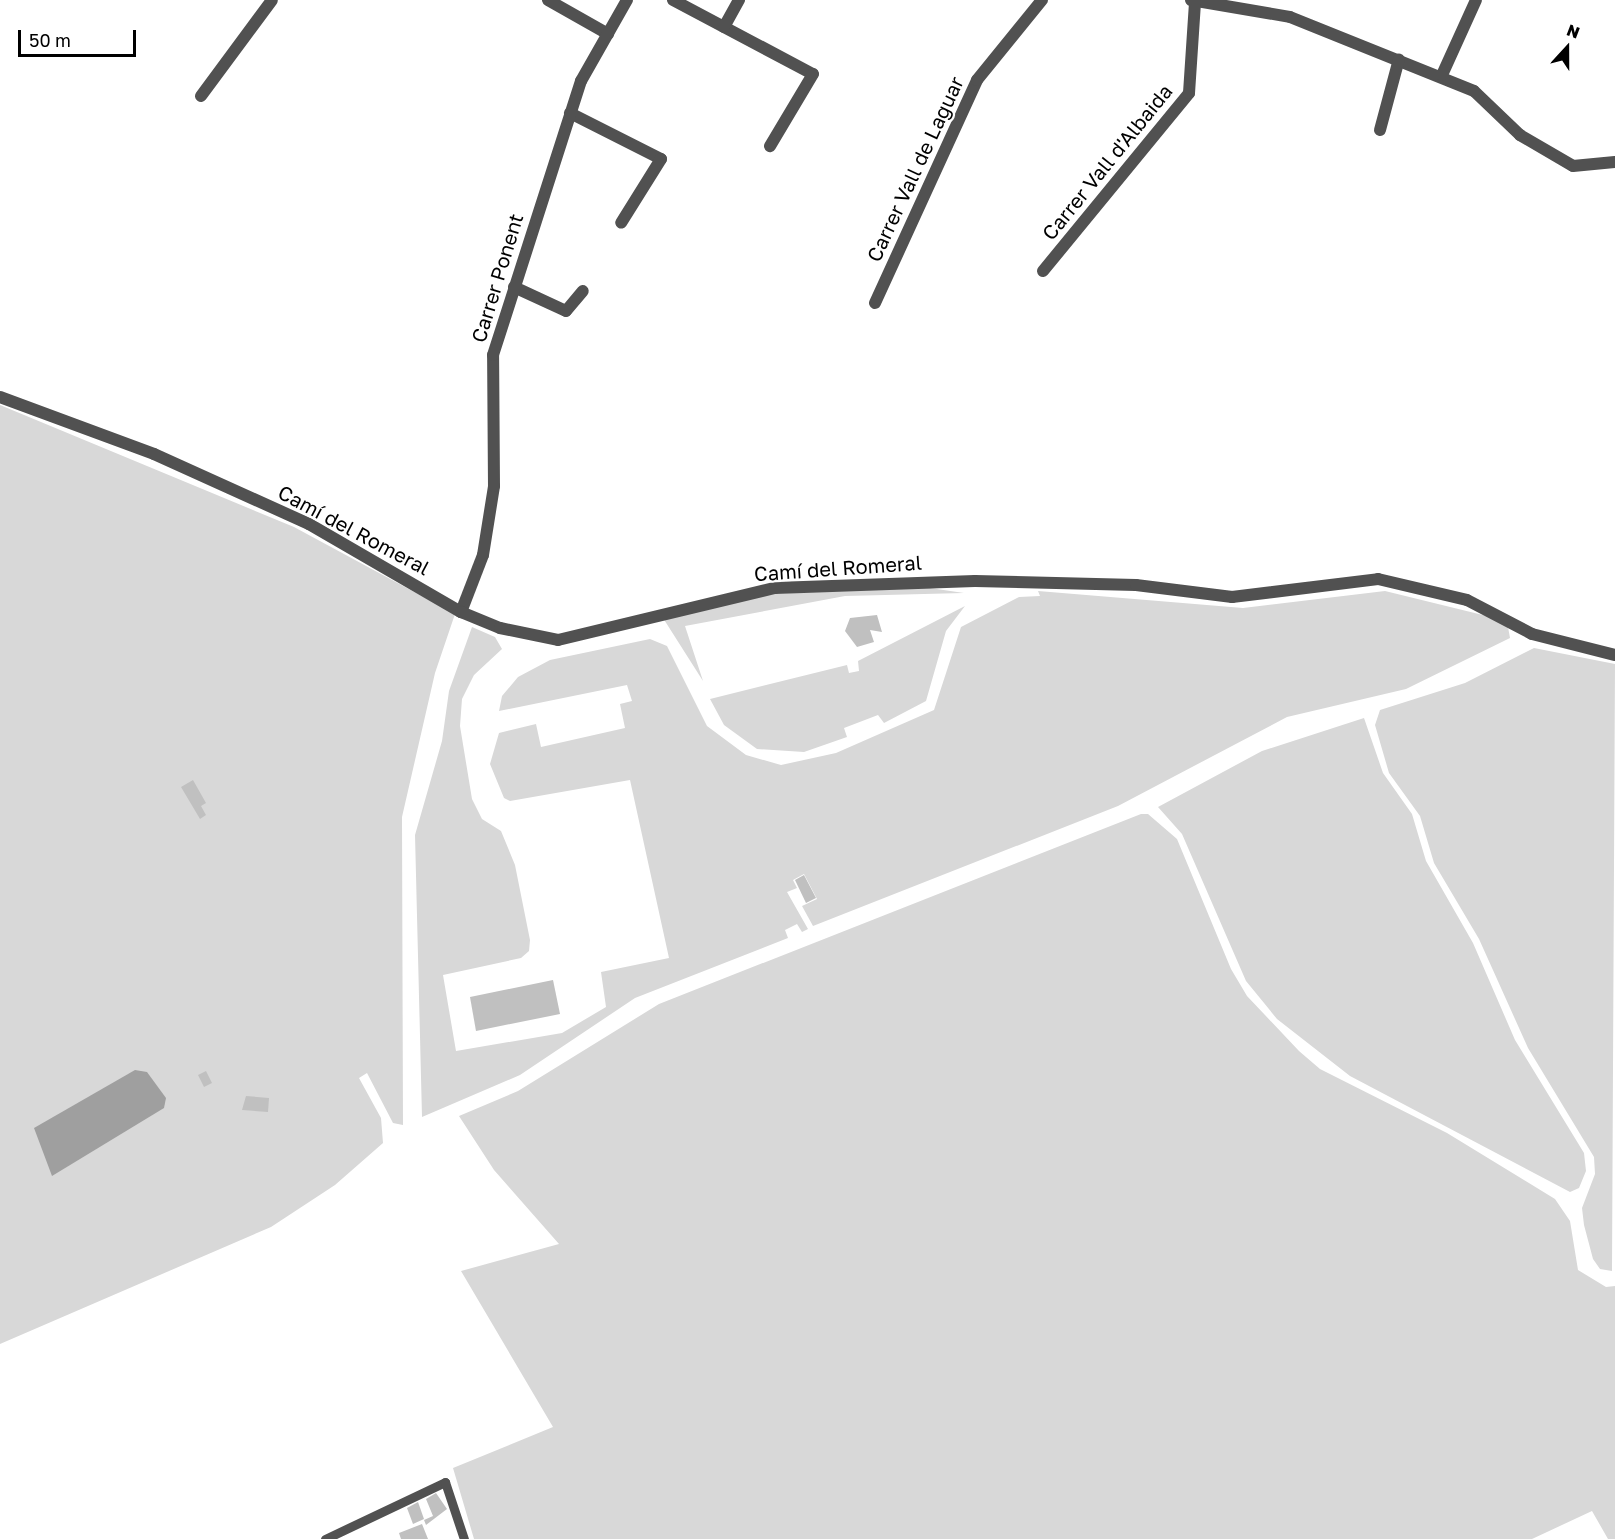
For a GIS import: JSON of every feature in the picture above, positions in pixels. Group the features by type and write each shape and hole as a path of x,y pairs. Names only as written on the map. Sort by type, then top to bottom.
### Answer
{"street":[{"path":"201,96 272,0"},
{"path":"548,0 608,34"},
{"name":"Carrer Ponent","path":"461,612 483,555 494,486 493,355 581,81 627,0"},
{"path":"673,0 813,74 770,146"},
{"path":"724,27 739,0"},
{"name":"Carrer Vall de Laguar","path":"875,303 977,80 1042,0"},
{"path":"1442,75 1476,0"},
{"path":"1193,1 1290,17 1442,75 1474,91 1520,135 1573,166 1615,162"},
{"name":"Carrer Vall d'Albaida","path":"1043,271 1189,93 1193,1"},
{"path":"1380,130 1400,59"},
{"path":"570,113 661,159 621,224"},
{"path":"514,287 566,310 583,291"},
{"name":"Camí del Romeral","path":"0,397 154,454 309,524 461,612 500,628 558,640 775,588 975,581 1136,585 1232,597 1378,579 1467,600 1532,634 1615,655"}],"lane":[{"path":"325,1539 445,1482 464,1539"}],"shaded area":[{"path":"0,405 294,527 455,614 435,673 402,817 403,1125 393,1123 367,1073 359,1078 381,1118 383,1143 335,1185 271,1227 0,1344"},
{"path":"923,587 964,593 845,596 685,626 703,681 663,618 770,594"},
{"path":"1038,591 1243,608 1385,591 1495,618 1508,627 1510,638 1406,689 1287,717 1118,806 813,926 802,906 817,899 804,874 793,880 797,888 787,892 808,929 802,932 797,924 785,930 788,938 635,998 520,1075 422,1117 415,835 442,741 449,691 472,627 495,637 502,649 474,675 462,699 460,726 472,799 482,819 501,831 515,865 530,940 529,951 521,958 443,975 456,1051 562,1033 606,1007 601,972 669,958 630,780 510,801 504,798 490,764 499,733 536,724 541,747 625,728 620,704 632,701 627,685 499,711 502,696 518,677 550,660 650,639 667,646 707,726 746,755 781,765 836,753 934,710 961,627 1019,597 1040,596"},
{"path":"965,606 946,631 926,701 884,723 878,715 844,728 847,737 804,752 757,749 724,725 710,699 847,665 849,673 859,671 858,661"},
{"path":"1534,648 1615,664 1612,1271 1600,1269 1593,1259 1584,1225 1582,1208 1595,1174 1594,1157 1528,1048 1479,939 1434,863 1420,816 1389,773 1375,725 1380,710 1465,683"},
{"path":"1364,718 1383,773 1412,814 1426,861 1473,943 1515,1040 1584,1153 1586,1171 1579,1188 1570,1192 1350,1076 1277,1019 1246,981 1182,834 1158,807 1262,751"},
{"path":"1141,814 1148,814 1177,839 1231,969 1247,996 1299,1051 1320,1069 1447,1133 1555,1199 1570,1221 1578,1270 1606,1287 1615,1286 1615,1539 1608,1539 1592,1511 1532,1539 474,1539 453,1468 553,1427 461,1271 559,1244 494,1170 459,1116 518,1091 659,1004"},
{"path":"135,1070 147,1072 166,1098 164,1108 52,1176 34,1128"}],"building":[{"path":"877,615 882,632 870,630 874,642 857,647 845,631 850,618"},
{"path":"193,780 206,803 201,806 206,815 200,819 181,787"},
{"path":"804,875 816,898 806,903 795,880"},
{"path":"553,980 560,1014 476,1031 470,997"},
{"path":"206,1071 212,1083 204,1087 198,1075"},
{"path":"246,1096 269,1098 268,1112 242,1110"},
{"path":"436,1493 447,1509 426,1525 424,1520 433,1516 426,1499"},
{"path":"418,1502 424,1519 413,1524 407,1508"},
{"path":"422,1524 428,1539 401,1539 399,1533"}]}
